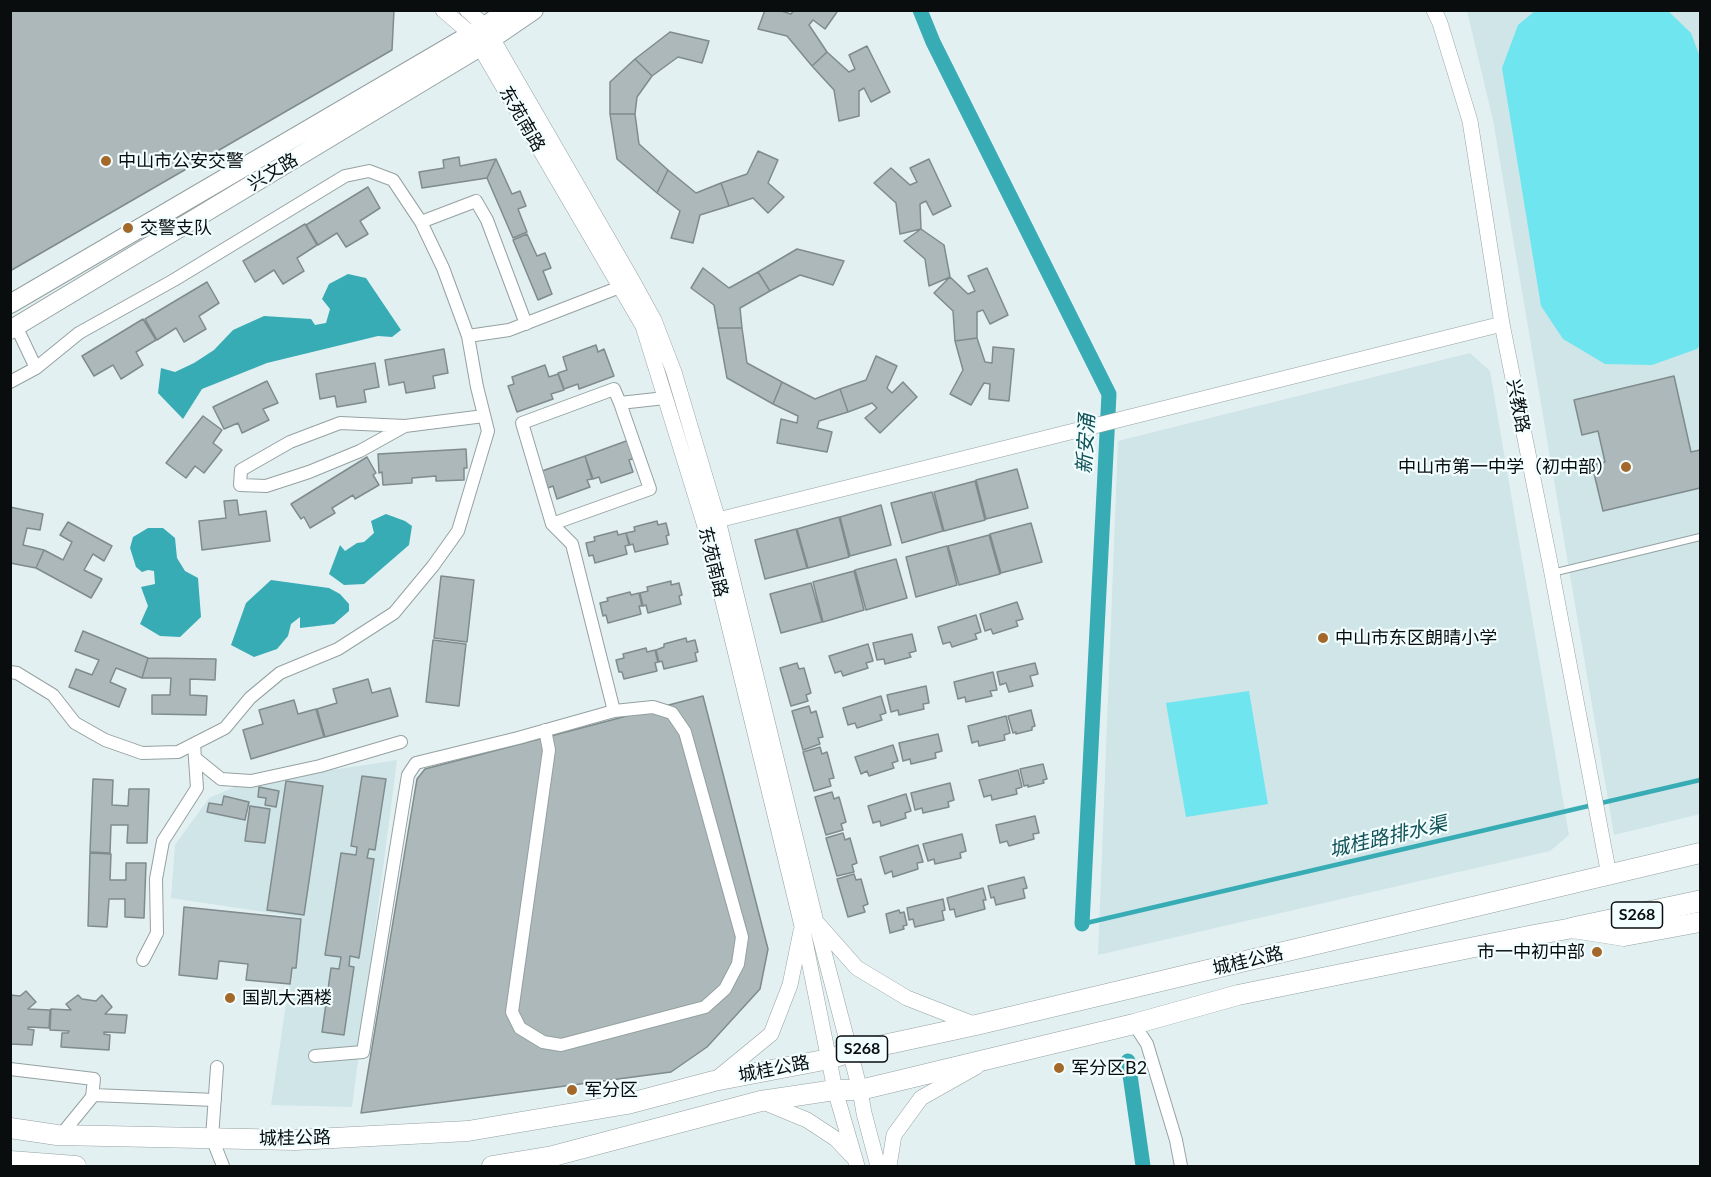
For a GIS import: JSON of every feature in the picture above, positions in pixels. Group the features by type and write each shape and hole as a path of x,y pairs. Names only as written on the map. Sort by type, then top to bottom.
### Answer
{"highway":[{"name":"S268","path":"1573,928 1701,901"}],"main road":[{"name":"兴文路","path":"13,328 482,37 507,10"},
{"name":"兴文路","path":"10,304 482,37 534,10"},
{"name":"城桂公路","path":"10,1128 61,1135 295,1140 468,1131 627,1104 714,1081 829,1059 1701,853"},
{"name":"城桂公路","path":"492,1167 553,1156 761,1101 835,1090 861,1090 1134,1024 1238,995 1573,928 1624,936 1701,922"},
{"path":"10,1161 76,1167"}],"street":[{"name":"东苑南路","path":"443,10 482,37 654,320 674,372 809,924 851,1052 878,1167"},
{"name":"东苑南路","path":"467,10 643,326 665,398 711,521"},
{"name":"兴教路","path":"1434,10 1470,121 1502,324 1609,874"},
{"path":"10,672 17,673 53,695 75,723 105,740 142,753 178,752 225,729 250,698 280,673 338,649 393,613 433,566 458,531 488,432 468,336 443,268 421,222 393,180 369,171 345,176 174,280 80,333 36,368 11,380"},
{"path":"421,222 476,201 487,220 526,324"},
{"path":"468,336 508,330 620,287"},
{"path":"711,521 1502,324"},
{"path":"13,328 36,368"},
{"path":"552,524 650,489 614,389 522,423 552,524 572,544 614,711"},
{"path":"620,403 665,398"},
{"path":"405,426 360,451 309,472 266,486 240,485 241,470 290,442 340,423 405,426 484,416"},
{"path":"315,1056 363,1052 408,775 416,763 614,711 653,707 672,713 685,732 742,937 738,964 725,988 705,1007 561,1045 543,1042 520,1028 512,1012 549,750 545,730"},
{"path":"195,758 221,779 251,781 320,766 401,742"},
{"path":"143,960 157,933 156,879 163,841 197,788 194,744"},
{"name":"东苑南路","path":"809,924 835,1090 856,1163"},
{"path":"714,1081 771,1034 790,985 809,924 857,968 907,998 976,1025"},
{"path":"1134,1024 1146,1044 1176,1140 1181,1167"},
{"path":"889,1167 894,1135 921,1098 989,1059"},
{"path":"218,1067 212,1138 223,1167"},
{"path":"10,1069 94,1079 93,1098 61,1135"},
{"path":"93,1095 215,1100"},
{"path":"761,1101 807,1120 836,1139 856,1163"}],"lane":[{"path":"1552,573 1701,537"}],"shaded area":[{"path":"1536,10 1668,11 1691,33 1700,57 1700,345 1697,349 1652,365 1605,364 1563,339 1541,306 1502,68 1518,25"},
{"name":"中山市第一中学（初中部）","path":"1467,11 1700,11 1700,814 1614,835 1493,120"},
{"path":"348,274 366,278 401,330 392,337 378,336 267,363 202,389 183,419 158,393 161,368 175,372 194,363 214,350 233,330 264,316 311,319 315,325 326,323 330,309 322,299 329,284"},
{"name":"中山市东区朗晴小学","path":"1470,353 1490,371 1569,835 1550,851 1098,955 1118,441"},
{"path":"386,514 412,526 409,545 364,584 344,585 329,574 340,545 345,551 357,543 364,542 374,533 371,521"},
{"path":"148,528 163,528 175,538 177,558 185,571 198,578 201,617 180,637 160,636 140,624 148,606 141,587 155,584 154,571 142,572 136,567 130,548 133,537"},
{"path":"271,580 329,588 340,594 349,604 349,611 334,624 300,628 300,617 291,624 288,636 277,649 254,657 231,645 246,603"},
{"path":"1249,691 1268,804 1186,817 1166,703"},
{"path":"397,760 352,1107 271,1105 299,917 171,898 175,845 209,798 241,784"}],"building":[{"name":"中山市公安交警","path":"10,10 394,10 392,50 10,271"},
{"path":"765,10 778,10 791,14 794,10 835,10 837,12 825,29 813,20 809,25 827,52 812,66 787,36 758,29"},
{"path":"670,32 709,41 702,63 678,57 652,76 635,59"},
{"path":"867,46 890,92 871,102 864,88 859,91 859,116 839,121 834,90 812,66 827,52 849,72 855,69 849,55"},
{"path":"635,59 652,76 637,97 635,114 610,114 610,82"},
{"path":"610,114 635,114 639,144 668,170 657,193 617,159"},
{"path":"758,151 778,160 768,183 784,197 768,213 753,198 729,206 721,183 747,174"},
{"path":"459,157 460,166 496,159 487,178 422,188 419,172 444,168 443,160"},
{"path":"496,159 512,194 520,191 526,206 518,209 527,232 513,238 487,178"},
{"path":"929,159 951,206 933,215 926,201 920,204 921,229 900,234 896,203 874,183 891,168 910,185 917,182 910,168"},
{"path":"668,170 696,193 721,183 729,206 700,215 693,243 671,238 680,211 657,193"},
{"path":"368,187 380,208 360,221 368,234 346,247 337,233 318,245 306,225"},
{"path":"305,224 317,245 297,258 304,271 283,284 274,270 255,282 243,261"},
{"path":"921,229 944,245 950,277 929,286 925,259 904,241"},
{"path":"527,234 537,256 545,253 551,268 543,271 552,294 538,300 513,240"},
{"path":"797,249 844,261 833,285 800,275 770,291 758,272"},
{"path":"703,268 729,288 758,272 770,291 740,308 742,328 718,328 714,305 691,288"},
{"path":"987,268 1008,315 990,324 983,310 977,312 977,338 955,341 953,311 934,293 950,277 968,294 975,291 968,276"},
{"path":"207,282 219,303 199,316 206,329 184,342 176,328 157,340 145,319"},
{"path":"143,319 156,340 136,352 143,365 121,379 113,365 94,376 82,356"},
{"path":"718,328 742,328 747,363 782,382 773,404 727,378"},
{"path":"977,338 985,362 992,363 993,347 1014,349 1009,401 989,399 990,384 984,383 971,405 950,394 963,370 955,341"},
{"path":"596,345 598,352 604,349 614,376 579,389 578,384 564,389 558,373 567,370 563,357"},
{"path":"444,349 448,373 433,376 435,388 406,393 404,382 389,385 385,360"},
{"path":"876,356 897,366 887,388 892,393 903,382 917,397 880,433 865,418 877,408 872,403 848,412 840,389 866,380"},
{"path":"375,363 379,387 364,390 366,402 337,407 335,396 320,399 316,374"},
{"path":"545,365 549,377 558,374 564,390 551,394 553,399 517,412 508,386 514,384 512,377"},
{"path":"1674,376 1691,452 1700,450 1700,488 1603,511 1592,465 1605,462 1598,431 1582,435 1574,400"},
{"path":"267,381 278,403 263,409 269,420 242,433 238,423 224,429 213,407"},
{"path":"782,382 815,399 840,389 848,412 819,421 817,428 832,432 827,452 777,443 781,419 797,423 798,416 773,404"},
{"path":"203,416 222,430 213,443 222,450 204,473 195,466 186,478 166,463"},
{"path":"629,440 635,458 629,460 633,472 601,483 599,477 593,479 585,456"},
{"path":"466,449 467,468 464,468 464,480 436,481 436,476 412,478 412,483 383,485 382,472 379,473 378,454"},
{"path":"585,456 592,479 587,480 590,487 557,499 553,486 548,488 542,471"},
{"path":"367,457 376,473 373,475 379,485 355,499 353,495 332,508 335,513 310,528 304,517 301,519 291,504"},
{"path":"1017,469 1028,508 986,519 976,480"},
{"path":"975,481 985,520 944,531 934,492"},
{"path":"932,492 943,531 902,543 891,503"},
{"path":"237,500 239,515 266,511 270,541 202,550 199,521 226,518 224,501"},
{"path":"881,505 891,545 850,556 840,517"},
{"path":"10,507 43,514 40,530 27,528 23,545 44,550 36,568 10,563"},
{"path":"839,517 849,557 808,568 797,529"},
{"path":"657,521 658,525 666,523 669,535 666,536 668,544 635,552 626,533 635,531 634,527"},
{"path":"68,522 112,546 104,561 93,554 84,570 102,579 91,598 36,568 44,550 63,560 72,542 60,535"},
{"path":"1031,523 1042,562 1001,573 990,534"},
{"path":"796,529 807,568 765,579 755,540"},
{"path":"617,531 618,535 626,533 629,545 625,546 627,554 595,563 593,555 589,556 586,543 595,541 594,537"},
{"path":"989,535 1000,574 959,585 948,546"},
{"path":"947,546 957,585 916,597 906,557"},
{"path":"896,559 907,598 866,610 855,570"},
{"path":"854,571 864,610 823,622 813,582"},
{"path":"441,576 474,580 467,642 434,638"},
{"path":"671,581 671,585 679,583 682,595 679,596 681,604 648,613 646,605 643,606 640,593 648,591 647,587"},
{"path":"811,583 822,622 781,633 770,594"},
{"path":"630,592 631,595 639,593 641,614 608,623 606,615 603,616 600,603 608,601 607,598"},
{"path":"1017,602 1023,619 1016,621 1018,626 993,634 991,629 985,631 980,614"},
{"path":"976,615 981,632 975,634 977,639 952,647 950,642 943,644 938,627"},
{"path":"83,631 148,658 142,678 116,668 110,682 126,689 119,707 69,687 76,669 92,675 99,660 75,651"},
{"path":"912,634 916,651 909,653 911,657 885,664 884,659 877,660 873,643"},
{"path":"686,638 687,642 695,640 698,652 695,653 697,661 664,669 662,661 659,662 656,650 664,647 664,644"},
{"path":"433,640 466,644 459,706 426,702"},
{"path":"868,644 873,661 866,663 868,668 843,676 841,671 835,673 829,656"},
{"path":"646,648 647,652 655,650 658,662 655,663 657,671 624,679 622,672 619,672 616,660 624,658 623,654"},
{"path":"148,658 216,659 215,680 190,679 190,695 207,696 206,715 152,714 152,695 170,695 171,678 142,678"},
{"path":"797,663 799,669 804,668 811,693 806,695 808,701 791,706 780,668"},
{"path":"1035,663 1038,674 1030,676 1033,686 1009,692 1006,683 1000,685 997,672"},
{"path":"993,672 997,690 990,691 992,696 966,702 965,697 958,699 954,682"},
{"path":"368,679 372,693 390,688 398,716 325,737 317,709 337,703 333,689"},
{"path":"926,686 929,703 923,704 924,709 899,715 898,710 891,712 887,695"},
{"path":"703,696 768,949 760,989 707,1047 671,1072 361,1113 417,779 425,769"},
{"path":"881,696 886,713 880,715 882,720 857,728 855,723 848,725 843,708"},
{"path":"294,700 298,714 316,709 324,737 251,759 243,730 263,724 259,710"},
{"path":"809,706 811,713 816,711 823,737 818,738 820,744 803,750 792,711"},
{"path":"1031,710 1035,726 1032,730 1013,733 1008,716"},
{"path":"1006,716 1010,733 1004,735 1005,740 979,746 978,741 972,743 968,726"},
{"path":"938,734 942,751 935,753 936,758 911,764 910,759 903,761 899,743"},
{"path":"893,745 898,761 892,763 894,768 869,776 867,771 861,774 855,757"},
{"path":"820,747 822,754 827,752 834,778 829,779 831,786 814,791 803,752"},
{"path":"1043,764 1047,779 1043,780 1044,783 1024,786 1020,769"},
{"path":"1018,770 1022,787 1016,789 1017,794 992,800 991,795 984,797 979,780"},
{"path":"362,776 386,779 375,850 369,849 367,858 374,859 359,958 350,956 349,966 354,967 344,1035 322,1032 331,968 339,969 341,957 325,955 341,853 356,855 357,847 351,846"},
{"path":"93,779 113,780 112,805 128,806 129,789 149,789 147,843 127,843 128,825 111,825 110,853 90,852"},
{"path":"286,781 323,786 304,915 267,910"},
{"path":"950,783 954,800 948,802 949,807 923,813 922,808 915,810 911,793"},
{"path":"259,787 279,791 276,807 265,805 266,798 258,797"},
{"path":"832,792 834,799 839,797 846,822 841,824 843,830 826,835 815,797"},
{"path":"906,794 911,811 905,813 906,818 881,826 880,821 873,823 868,806"},
{"path":"224,796 249,802 245,820 207,812 209,803 222,805"},
{"path":"250,806 270,809 265,843 245,841"},
{"path":"1035,816 1039,833 1033,834 1034,839 1009,846 1007,841 1000,843 996,825"},
{"path":"843,833 845,840 850,838 857,863 852,865 854,872 837,876 826,838"},
{"path":"962,834 966,851 960,853 961,858 935,864 934,859 928,861 923,844"},
{"path":"918,845 923,862 917,863 918,869 893,877 892,871 885,874 880,857"},
{"path":"90,853 111,854 110,880 126,880 126,863 146,863 144,918 125,917 125,899 109,899 107,927 88,926"},
{"path":"854,874 856,880 861,879 868,904 863,906 865,912 848,917 837,879"},
{"path":"1024,877 1027,888 1023,889 1025,898 996,905 994,897 991,898 988,886"},
{"path":"983,888 986,900 983,900 985,909 956,917 954,909 950,910 947,898"},
{"path":"943,899 944,920 915,927 913,919 909,920 907,908"},
{"path":"184,907 301,919 296,968 292,968 290,984 246,980 248,964 219,961 217,979 179,975"},
{"path":"899,910 900,913 904,912 907,925 903,926 904,929 890,933 886,914"},
{"path":"26,991 36,1002 28,1009 50,1010 49,1028 28,1027 34,1030 32,1045 10,1044 10,995 20,996"},
{"path":"78,995 82,999 96,1001 102,995 112,1007 105,1014 127,1015 125,1033 104,1032 110,1035 109,1050 61,1047 62,1033 69,1031 50,1030 51,1009 71,1010 66,1004"}],"waterway":[{"name":"新安涌","path":"920,10 933,42 1109,394 1082,924"},
{"name":"城桂路排水渠","path":"1082,924 1700,780"},
{"path":"1128,1061 1143,1166"}],"place":[{"name":"中山市公安交警","path":"106,161"},
{"name":"交警支队","path":"128,228"},
{"name":"中山市第一中学（初中部）","path":"1626,467"},
{"name":"中山市东区朗晴小学","path":"1323,638"},
{"name":"市一中初中部","path":"1597,952"},
{"name":"国凯大酒楼","path":"230,998"},
{"name":"军分区B2","path":"1059,1068"},
{"name":"军分区","path":"572,1090"}]}
